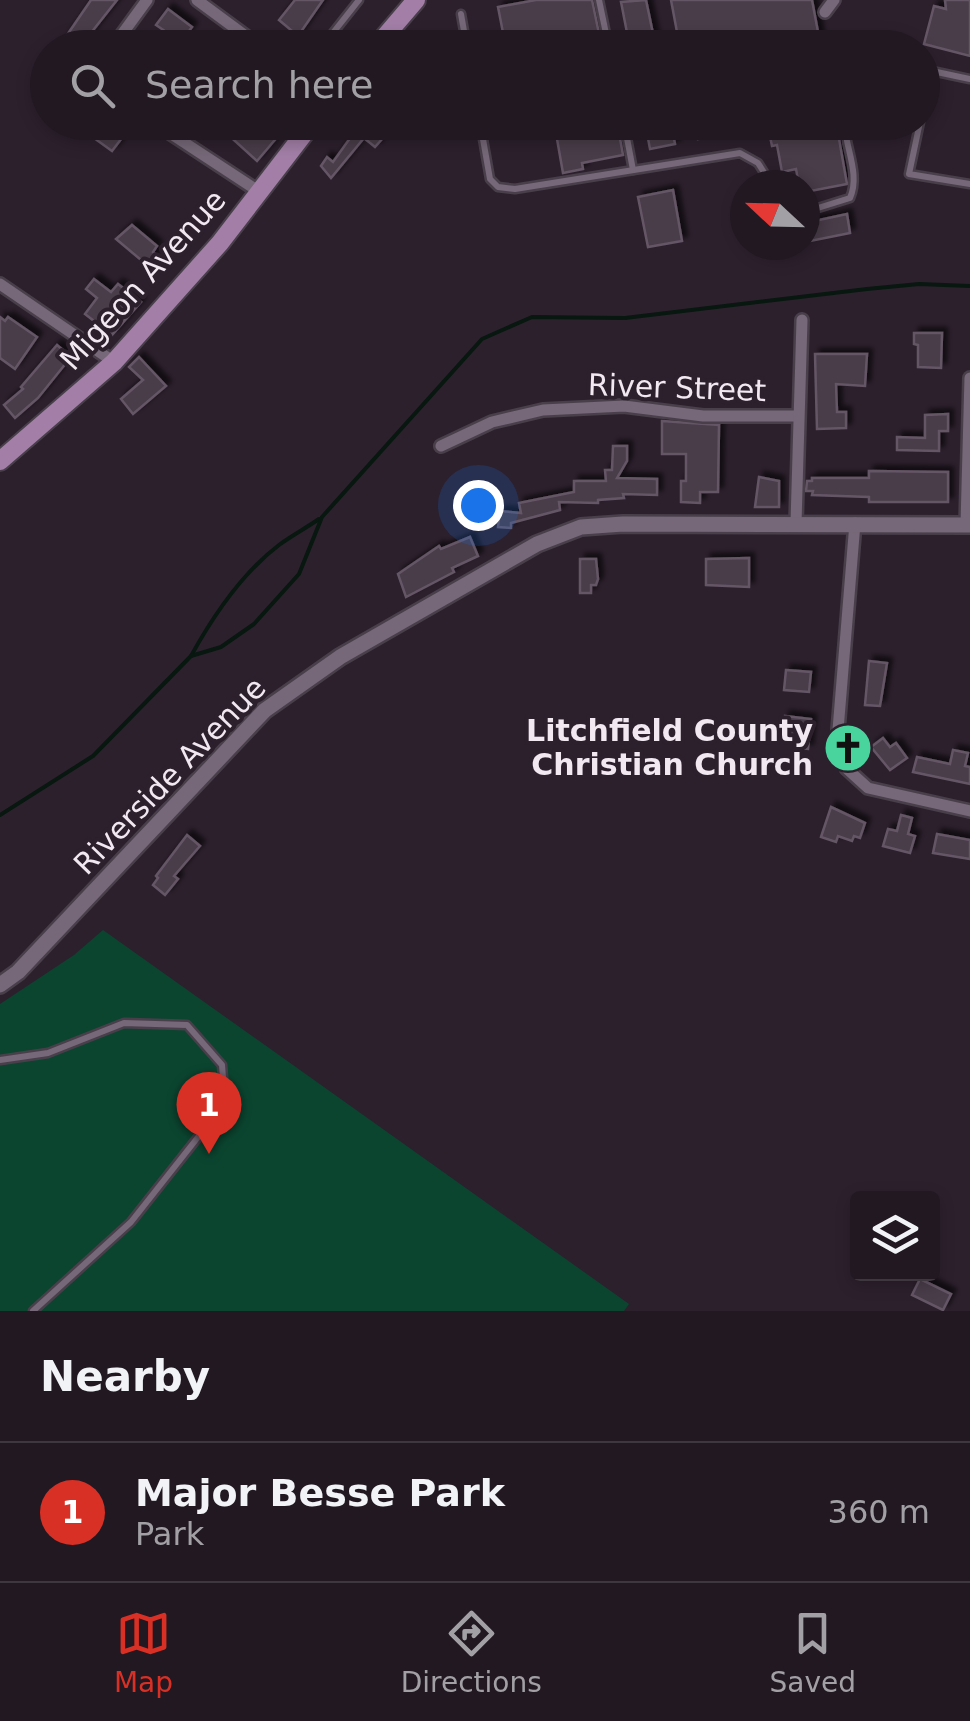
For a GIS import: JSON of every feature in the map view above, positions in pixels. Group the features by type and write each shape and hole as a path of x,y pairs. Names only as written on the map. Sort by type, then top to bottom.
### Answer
{"main road":[{"path":"396,30 416,0"},
{"name":"Migeon Avenue","path":"0,461 114,362 220,244 298,140"}],"street":[{"path":"126,30 148,0"},
{"path":"197,0 214,5 242,30"},
{"path":"825,12 834,0"},
{"path":"180,140 258,191"},
{"path":"0,284 114,362"},
{"path":"796,523 802,320"},
{"path":"968,524 970,378"},
{"name":"River Street","path":"441,446 492,422 542,410 624,406 703,416 798,416"},
{"path":"854,524 837,742 846,768 868,788 970,811"},
{"name":"Riverside Avenue","path":"0,985 18,972 265,710 340,657 537,544 581,528 968,524"}],"lane":[{"path":"335,30 359,0"},
{"path":"600,0 606,30"},
{"path":"461,14 464,30"},
{"path":"940,73 970,79"},
{"path":"483,140 490,180 498,188 514,189 740,153 762,170"},
{"path":"627,140 633,170"},
{"path":"916,140 908,174 970,184"},
{"path":"820,207 850,198 854,176 847,141"},
{"path":"0,1060 48,1053 124,1023 187,1025 222,1065 225,1104 131,1222 33,1311"}],"green space":[{"path":"103,930 629,1304 624,1311 0,1311 0,1004 74,955"}],"building":[{"path":"91,0 117,0 93,30 70,30"},
{"path":"295,0 323,0 302,30 291,30 279,20"},
{"path":"536,0 592,0 598,30 502,30 498,7"},
{"path":"646,0 652,30 626,30 621,2"},
{"path":"671,0 812,0 818,30 677,30"},
{"path":"945,0 970,0 970,56 940,48 940,30 928,30 934,6 946,9"},
{"path":"168,9 192,27 163,30 156,25"},
{"path":"97,140 120,140 112,151"},
{"path":"234,140 275,140 257,161"},
{"path":"349,140 362,140 331,178 321,166 327,157 333,162"},
{"path":"557,140 620,140 623,155 582,163 583,169 563,173"},
{"path":"648,140 674,140 675,144 650,149"},
{"path":"771,140 839,140 847,184 820,189 820,170 782,170 777,145 772,146"},
{"path":"673,190 682,241 648,247 638,197"},
{"path":"847,214 850,233 820,239 820,220"},
{"path":"132,225 157,246 153,252 156,255 147,265 116,239"},
{"path":"94,279 111,292 118,284 141,302 112,335 85,314 97,298 86,289"},
{"path":"0,317 5,321 8,317 37,337 15,369 0,358"},
{"path":"914,333 942,333 941,368 918,367"},
{"path":"57,345 71,357 38,398 15,418 4,405 23,389"},
{"path":"815,354 867,354 865,386 836,384 837,412 846,412 846,428 817,429"},
{"path":"139,357 166,386 133,414 121,399 143,380 129,367"},
{"path":"948,414 948,431 939,431 939,451 897,450 897,437 925,438 925,415"},
{"path":"662,421 719,425 718,492 700,492 700,503 681,502 686,454 662,454"},
{"path":"613,446 627,446 627,461 617,478 657,479 657,495 623,494 624,498 598,503 559,502 560,510 511,523 511,528 498,527 500,511 521,513 519,503 574,492 574,481 606,481 605,470 612,470"},
{"path":"869,471 948,472 948,502 869,502 869,497 812,495 813,491 806,491 807,481 812,478 869,478"},
{"path":"759,477 779,481 779,507 755,507"},
{"path":"470,537 478,556 406,597 398,574 439,546 441,549"},
{"path":"749,558 749,587 706,585 706,559"},
{"path":"580,559 596,559 598,579 596,585 591,585 591,593 580,593"},
{"path":"869,661 887,663 880,706 865,705"},
{"path":"786,670 811,672 809,692 784,690"},
{"path":"785,716 811,719 808,749 797,748 798,742 782,740"},
{"path":"883,738 890,747 896,743 907,758 890,770 871,747"},
{"path":"953,750 968,753 965,766 970,767 970,784 913,772 917,757 950,764"},
{"path":"831,807 865,823 860,838 854,836 852,841 838,836 836,842 821,837"},
{"path":"901,815 912,818 908,834 915,836 910,853 883,846 888,829 897,831"},
{"path":"937,834 970,840 970,859 933,853"},
{"path":"187,835 200,846 174,876 178,879 165,895 153,885 156,876"},
{"path":"919,1281 951,1294 943,1310 912,1295"}],"waterway":[{"path":"0,815 93,756 191,656 221,647 254,624 299,574 322,517 482,339 532,317 625,318 919,284 970,286"},
{"path":"191,656 219,611 253,569 279,545 319,519"}],"place":[{"name":"Litchfield County Christian Church","path":"848,748"},
{"name":"Major Besse Park","path":"209,1154"}]}
